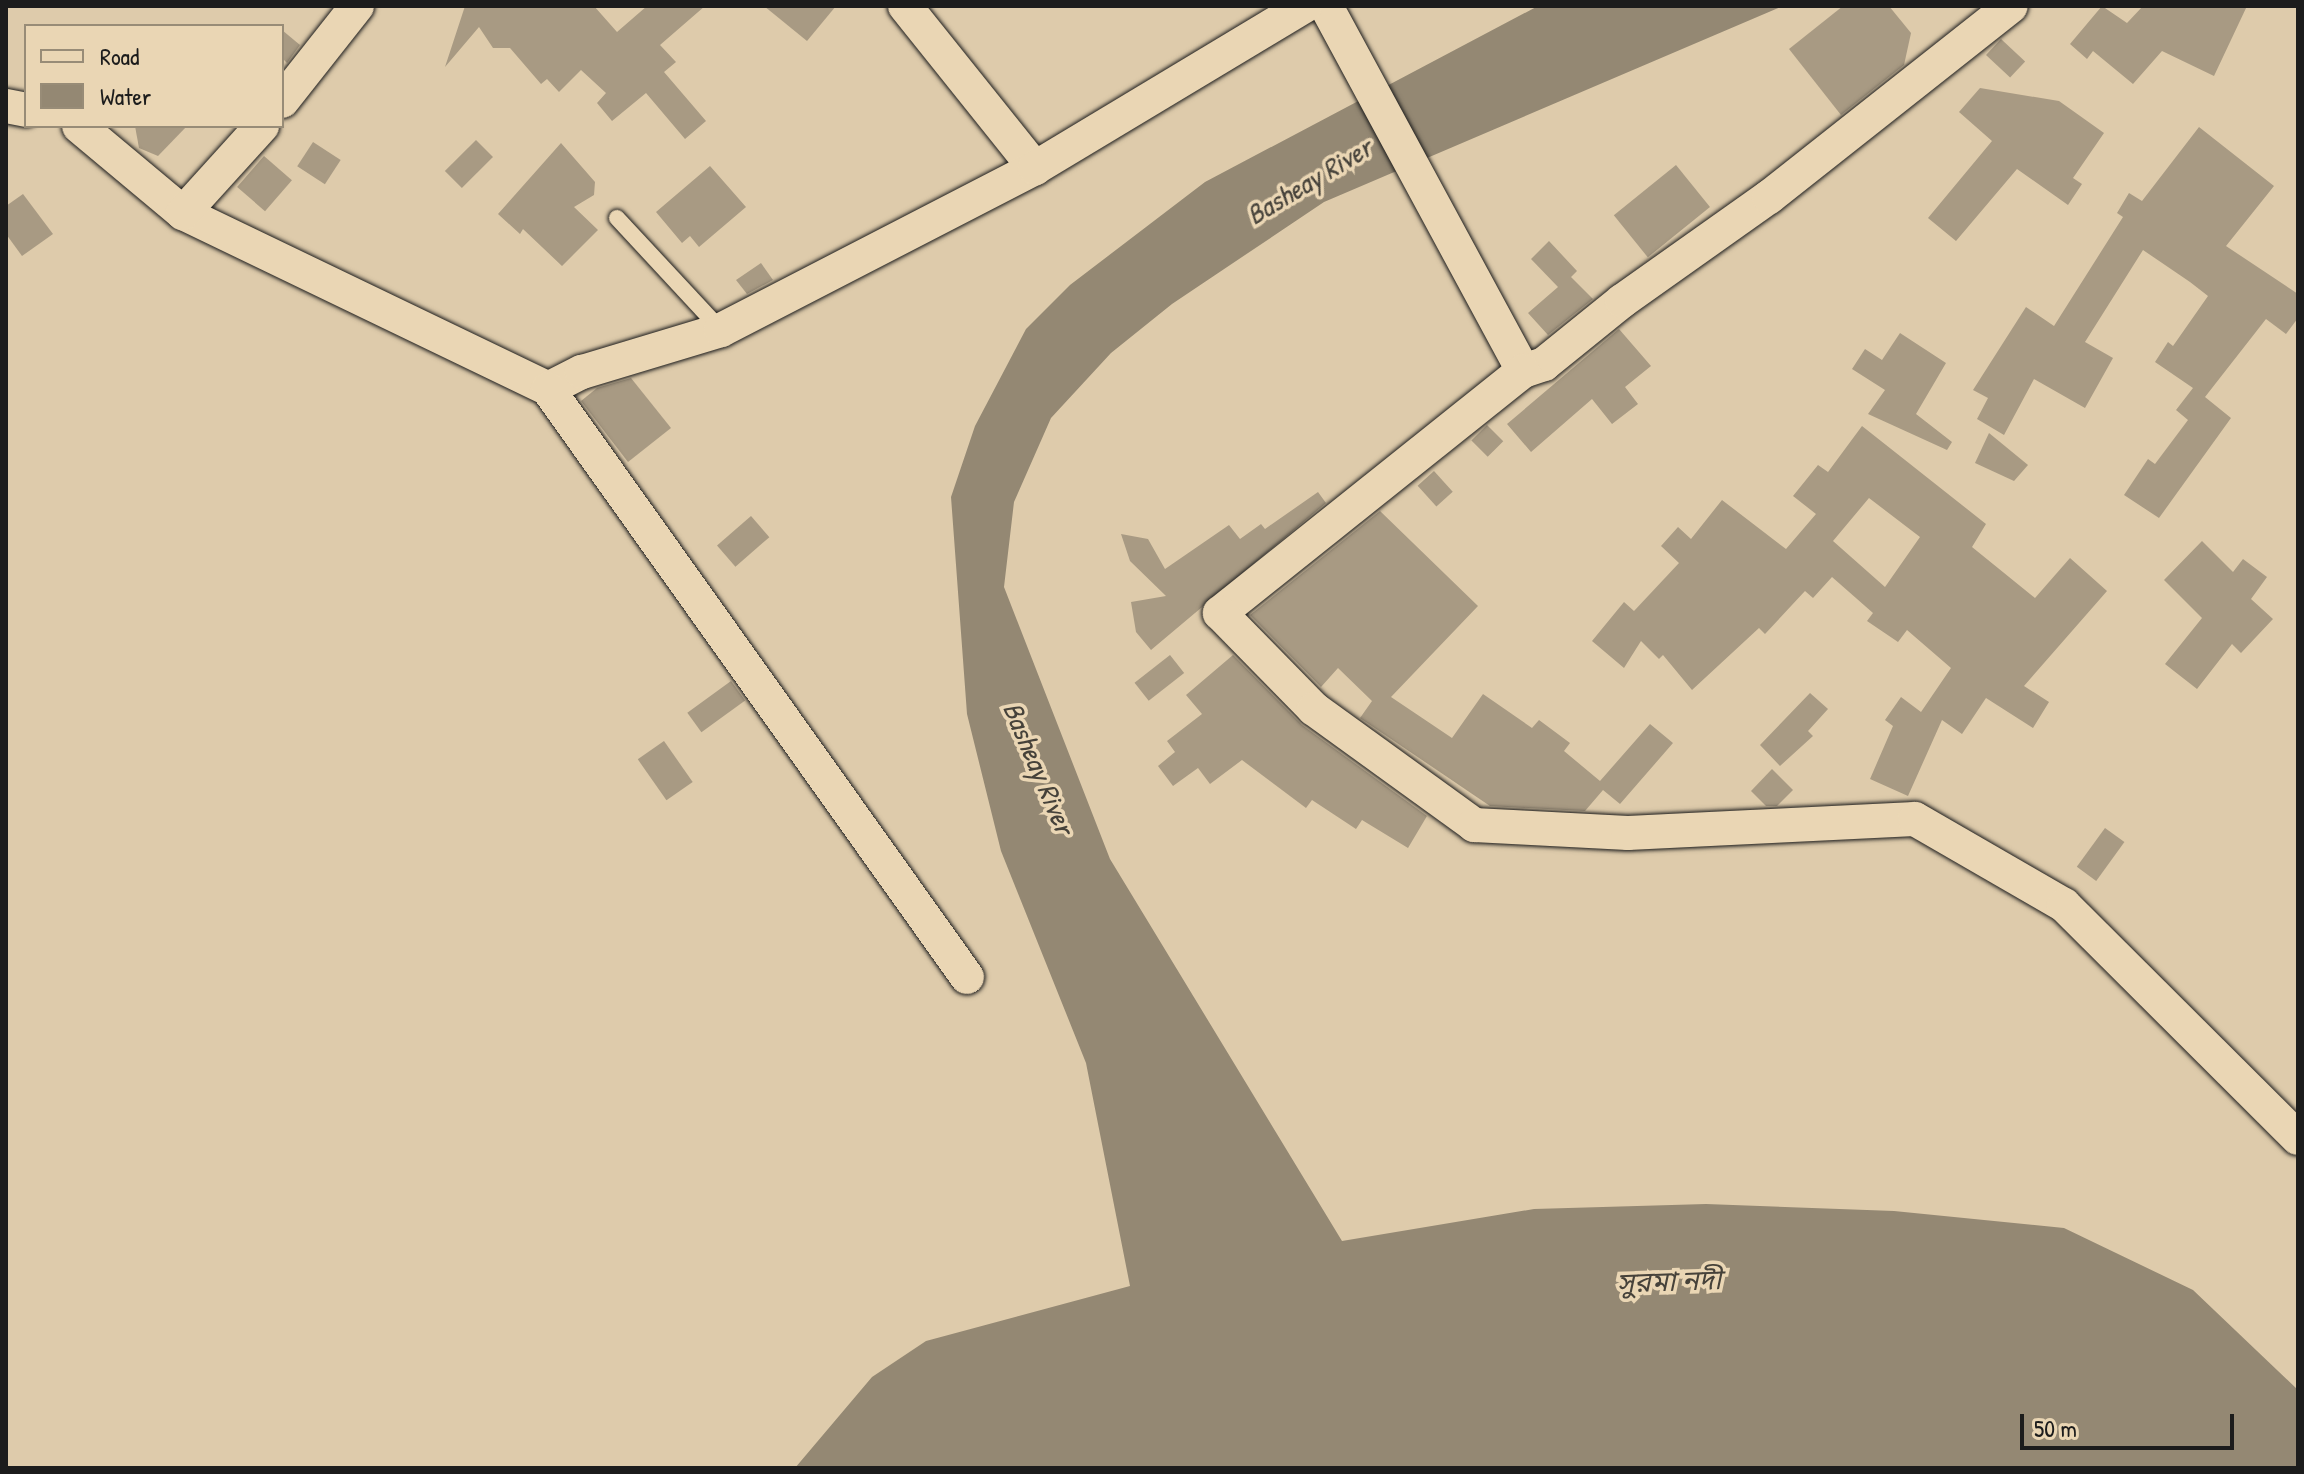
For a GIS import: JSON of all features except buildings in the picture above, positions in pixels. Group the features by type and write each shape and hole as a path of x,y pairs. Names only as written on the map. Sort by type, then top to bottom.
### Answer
{"street":[{"path":"284,98 357,6"},
{"path":"905,6 1035,168"},
{"path":"548,389 582,372 721,330 1035,168 1305,6"},
{"path":"1326,6 1523,371"},
{"path":"2011,6 1769,197 1622,301 1544,364 1523,371 1220,613 1314,709 1474,825 1628,833 1915,819 2064,905 2298,1138"},
{"path":"81,128 183,213 548,389 967,977"},
{"path":"183,213 260,128"}],"lane":[{"path":"617,218 721,330"}],"water":[{"path":"1538,6 1783,6 1324,202 1172,304 1111,353 1051,418 1014,502 1004,587 1110,859 1342,1241 1534,1209 1706,1204 1894,1211 2064,1228 2193,1290 2298,1390 2298,1468 795,1468 872,1377 926,1341 1130,1286 1086,1063 1001,851 967,714 951,497 975,426 1026,329 1070,285 1205,182"}],"water label":[{"name":"Basheay River","path":"1309,181"},
{"name":"Basheay River","path":"1039,768"},
{"name":"সুরমা নদী","path":"1669,1281"}]}
